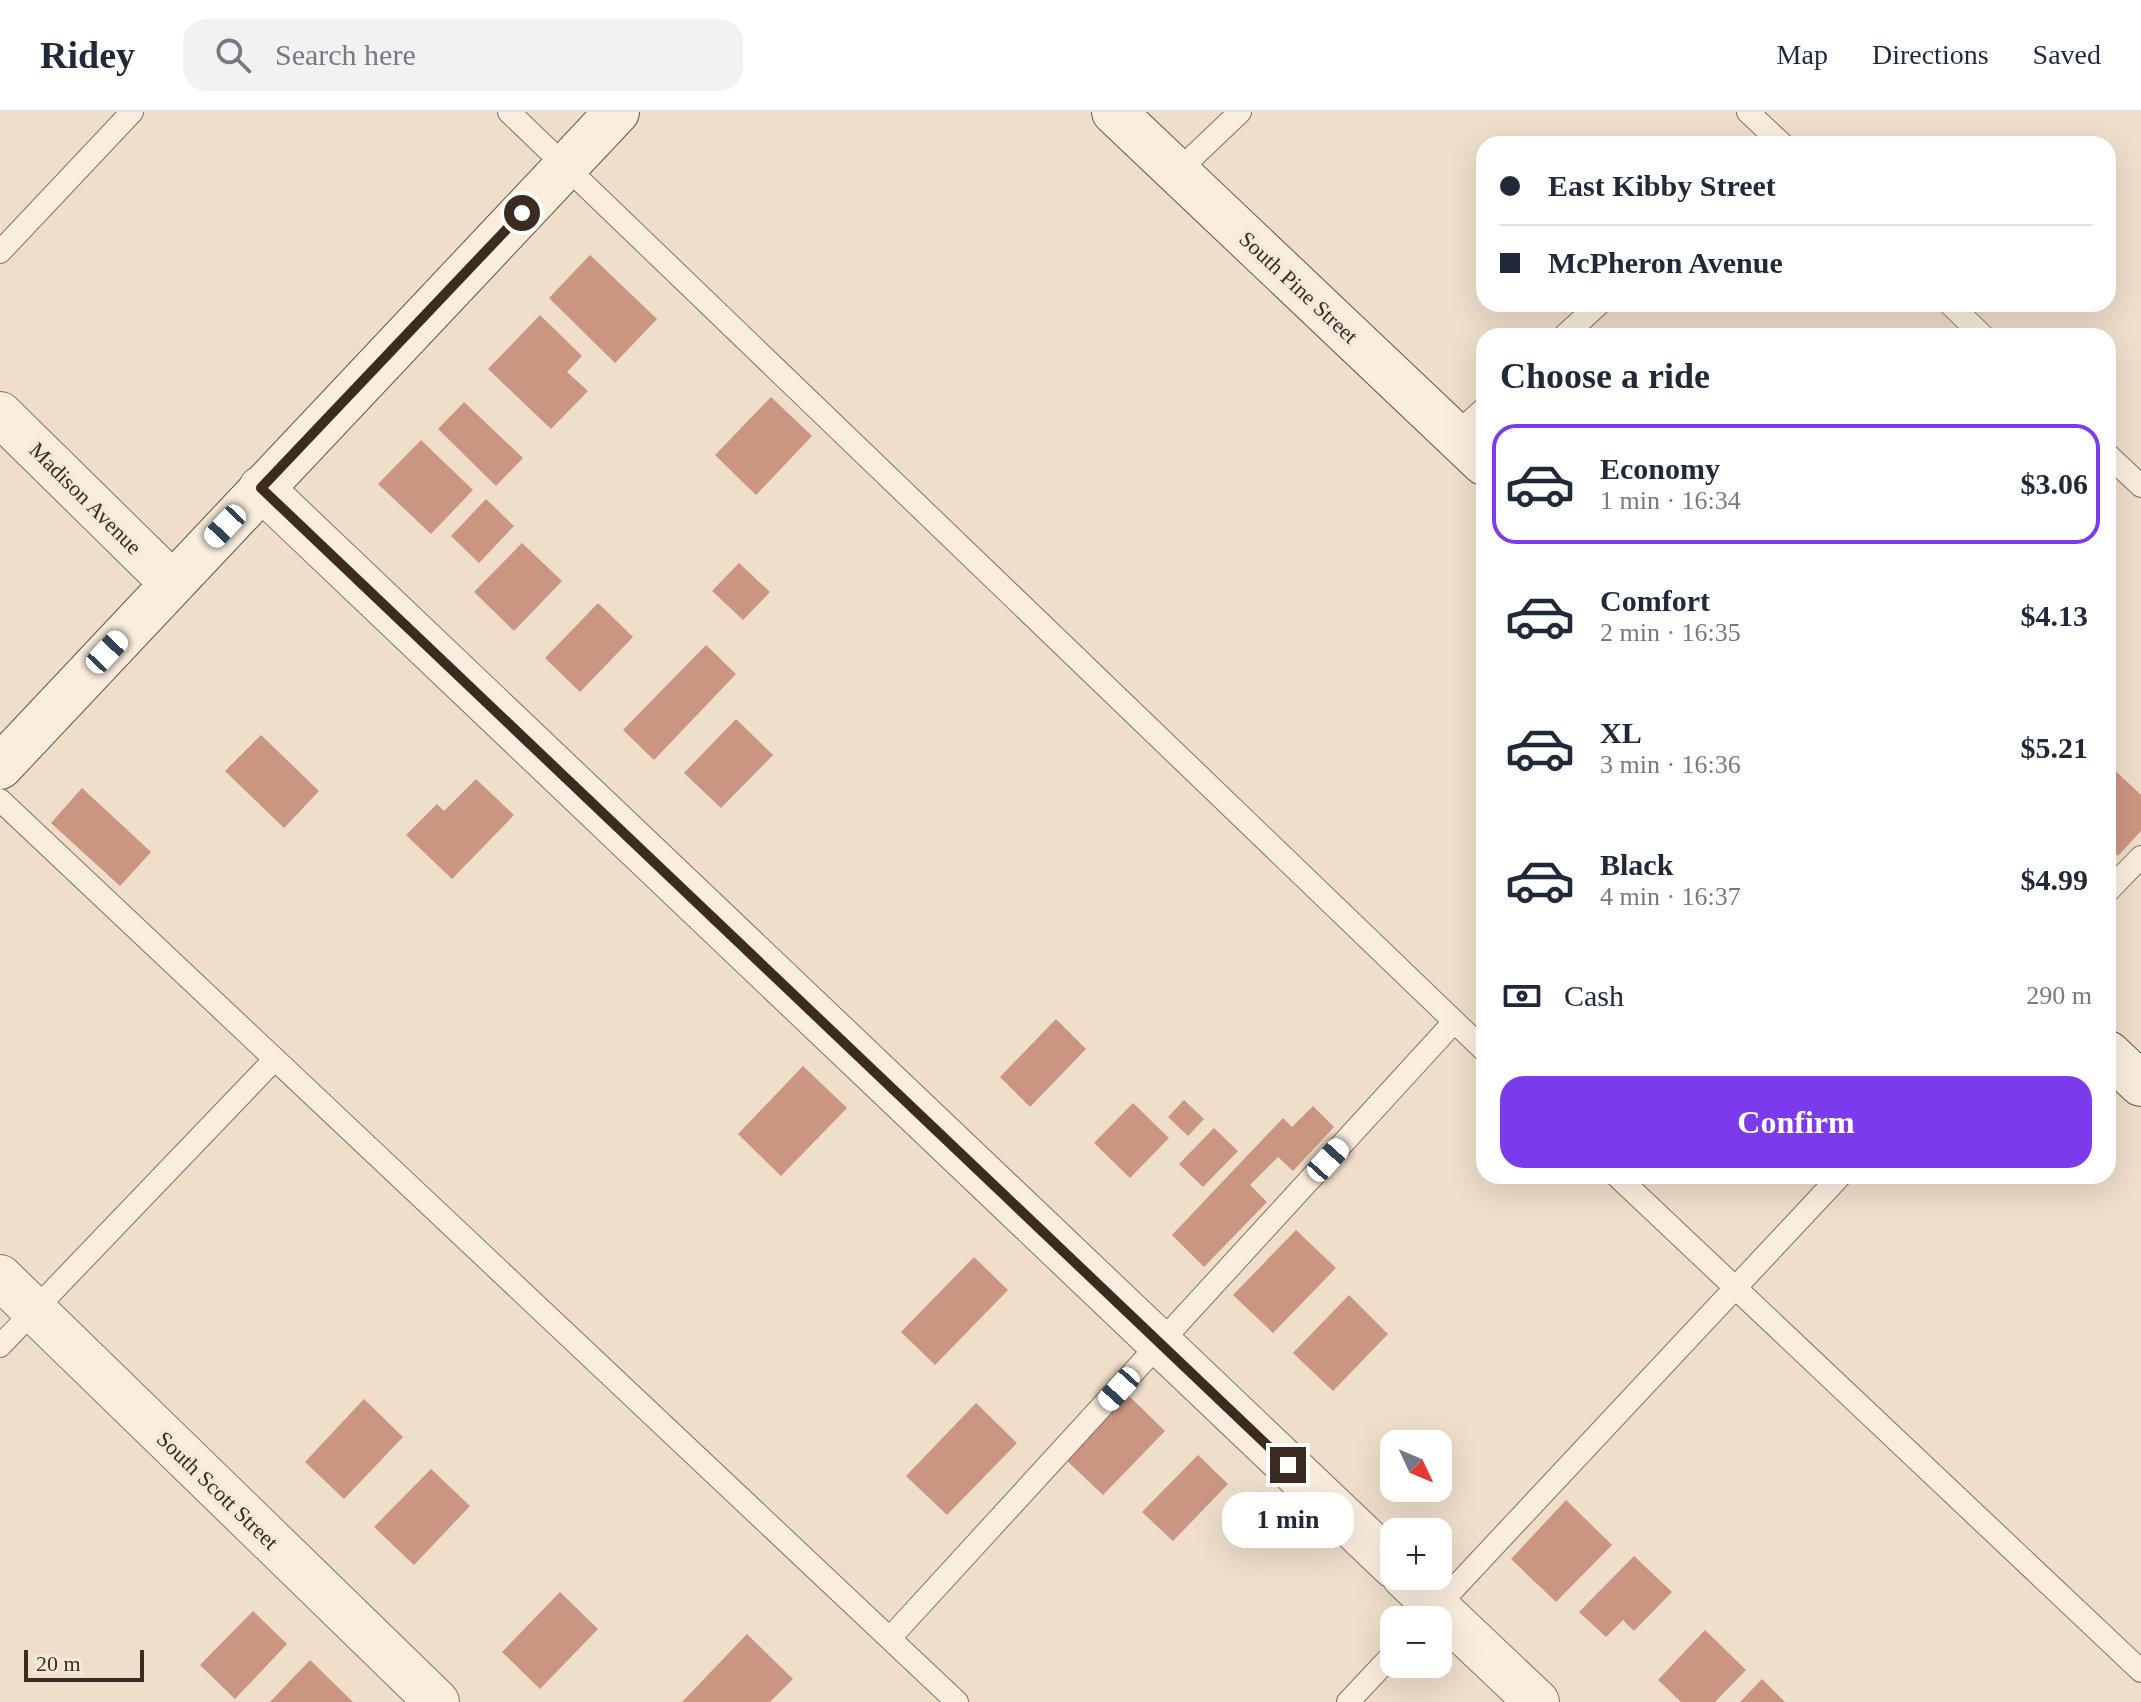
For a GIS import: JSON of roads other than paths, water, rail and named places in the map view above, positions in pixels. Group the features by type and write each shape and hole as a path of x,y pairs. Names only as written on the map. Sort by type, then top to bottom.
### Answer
{"street":[{"path":"0,767 617,112"},
{"name":"South Pine Street","path":"1114,112 1177,172 1474,436"},
{"name":"Madison Avenue","path":"0,414 171,582"},
{"path":"261,488 1380,1553"},
{"path":"2116,1061 2141,1084"},
{"name":"South Scott Street","path":"0,1277 437,1702"},
{"path":"1452,1631 1537,1702"}],"lane":[{"path":"0,252 132,112"},
{"path":"509,112 1476,1043"},
{"path":"1177,172 1240,112"},
{"path":"1748,112 1772,136"},
{"path":"1573,328 1590,312"},
{"path":"1958,312 1975,328"},
{"path":"2116,463 2141,486"},
{"path":"0,800 957,1702"},
{"path":"2116,883 2141,857"},
{"path":"890,1638 1454,1022"},
{"path":"0,1346 275,1059"},
{"path":"1626,1184 2141,1671"},
{"path":"1438,1606 1833,1184"},
{"path":"1348,1702 1380,1668"}]}
